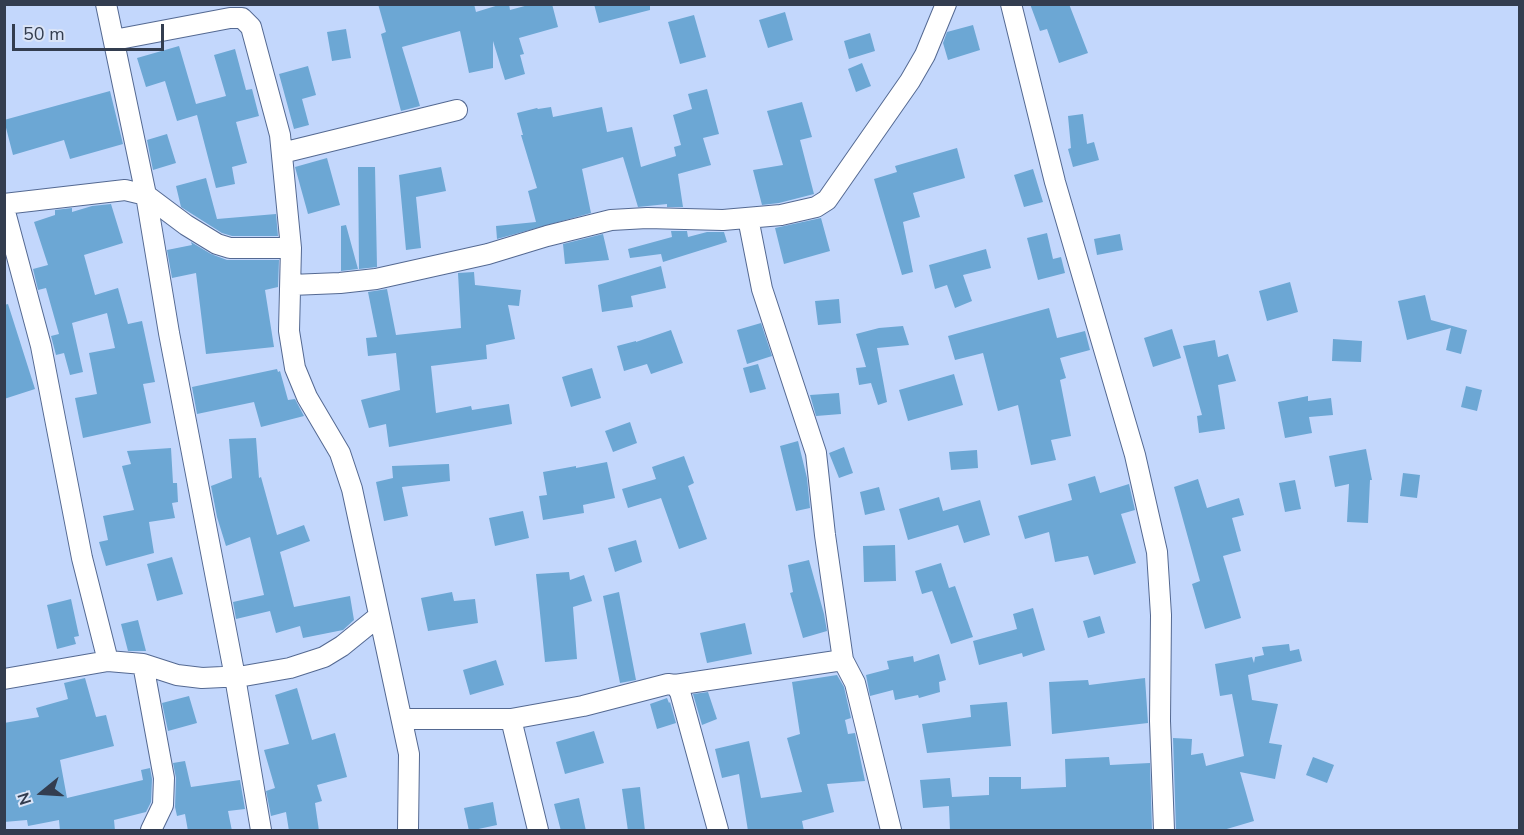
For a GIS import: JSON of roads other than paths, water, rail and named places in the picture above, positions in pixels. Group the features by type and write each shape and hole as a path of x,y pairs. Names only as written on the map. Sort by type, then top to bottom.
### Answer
{"street":[{"path":"106,4 146,195 169,333 235,677 261,831"},
{"path":"291,285 376,279 488,254 611,220 647,218 723,220 781,215 816,207 827,200 910,81 925,55 946,4"},
{"path":"1011,4 1055,182 1135,455 1157,552 1161,615 1160,721 1164,831"},
{"path":"114,40 230,18 241,11 251,27 275,113 282,153 291,248 289,331 295,368 307,397 340,453 354,500 403,719 410,763 408,831"},
{"path":"282,153 457,110"},
{"path":"108,661 82,558 41,346 4,206 126,190 146,195 186,225 217,244 230,248 291,248"},
{"path":"747,218 762,289 816,453 843,660 855,683 891,831"},
{"path":"4,679 108,661 143,664 177,675 202,678 235,677 290,668 324,657 342,646 379,616"},
{"path":"403,719 511,718 583,706 668,684 675,685 843,660"},
{"path":"143,664 164,778 163,805 152,831"},
{"path":"675,685 680,692 718,831"},
{"path":"511,718 538,831"}]}
